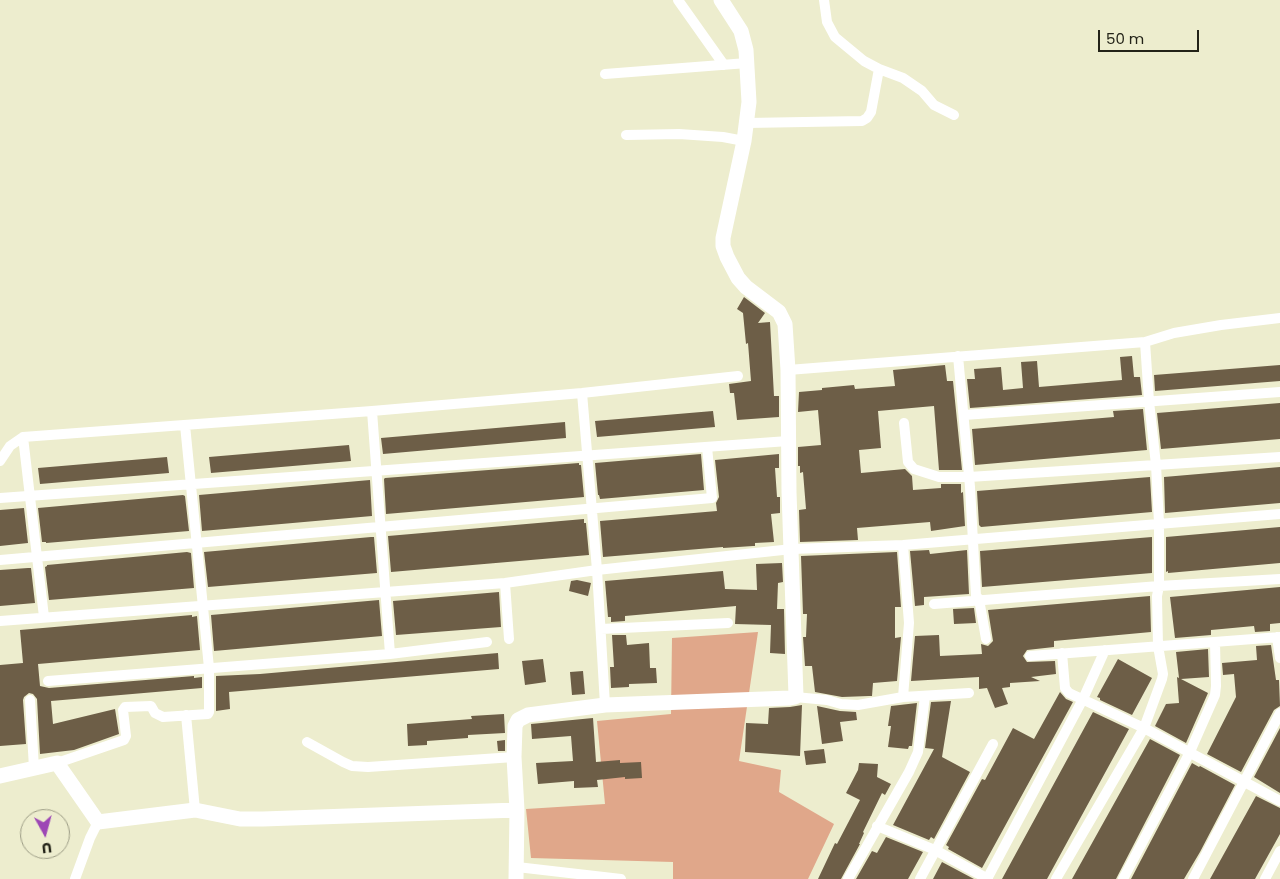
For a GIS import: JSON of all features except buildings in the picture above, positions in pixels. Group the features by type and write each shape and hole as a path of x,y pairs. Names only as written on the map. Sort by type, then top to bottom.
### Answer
{"street":[{"path":"678,0 724,65"},
{"path":"722,0 740,31 746,50 749,102 744,141 723,238 723,246 738,278 746,287 772,306 783,320 788,370 788,441 795,698"},
{"path":"824,0 827,22 835,37 864,61 903,78 922,91 934,105 954,114"},
{"path":"605,74 747,63"},
{"path":"747,123 862,121 871,112 879,69"},
{"path":"626,135 679,134 714,136 744,141"},
{"path":"788,370 1145,342 1174,333 1280,318"},
{"path":"1056,879 1144,728 1163,674 1158,646 1159,523 1156,465 1145,342"},
{"path":"958,356 969,477 976,596 979,599 986,639"},
{"path":"0,461 10,446 23,437 372,411 582,393 738,376"},
{"path":"964,415 1280,392"},
{"path":"582,393 597,570 605,705"},
{"path":"372,411 390,654"},
{"path":"904,423 908,462 914,469 939,476 969,477 1280,457"},
{"path":"0,776 57,763 124,740 126,736 123,710 126,707 151,706 155,712 163,717 208,714 208,668 203,605 185,425"},
{"path":"23,437 44,617"},
{"path":"0,498 788,441"},
{"path":"0,560 712,498 707,447"},
{"path":"0,621 505,583 597,570 792,549 903,545 1280,514"},
{"path":"903,545 909,623 903,697"},
{"path":"934,604 979,599 1280,579"},
{"path":"505,583 510,639"},
{"path":"601,629 728,622"},
{"path":"1030,656 1279,637 1280,658"},
{"path":"48,681 390,654 487,642"},
{"path":"1123,879 1190,754 1215,695 1215,642"},
{"path":"877,826 935,850 987,879 1083,699 1105,650"},
{"path":"1062,653 1067,691 1144,728 1280,801"},
{"path":"621,879 517,873 517,810 514,756 515,726 518,720 528,715 605,705 795,698 827,700 841,704 858,705 903,697 969,693"},
{"path":"848,879 909,772 918,752 925,696"},
{"path":"30,700 34,768"},
{"path":"1193,879 1280,713"},
{"path":"186,715 195,810"},
{"path":"307,742 352,766 368,767 514,756"},
{"path":"920,879 993,744"},
{"path":"57,763 98,822"},
{"path":"98,822 195,810 240,819 263,819 517,810"},
{"path":"75,879 98,822"},
{"path":"1265,879 1280,851"}],"shaded area":[{"path":"758,632 739,761 781,770 779,792 834,824 808,879 673,879 673,862 531,858 526,809 605,804 597,721 671,714 672,638"}]}
